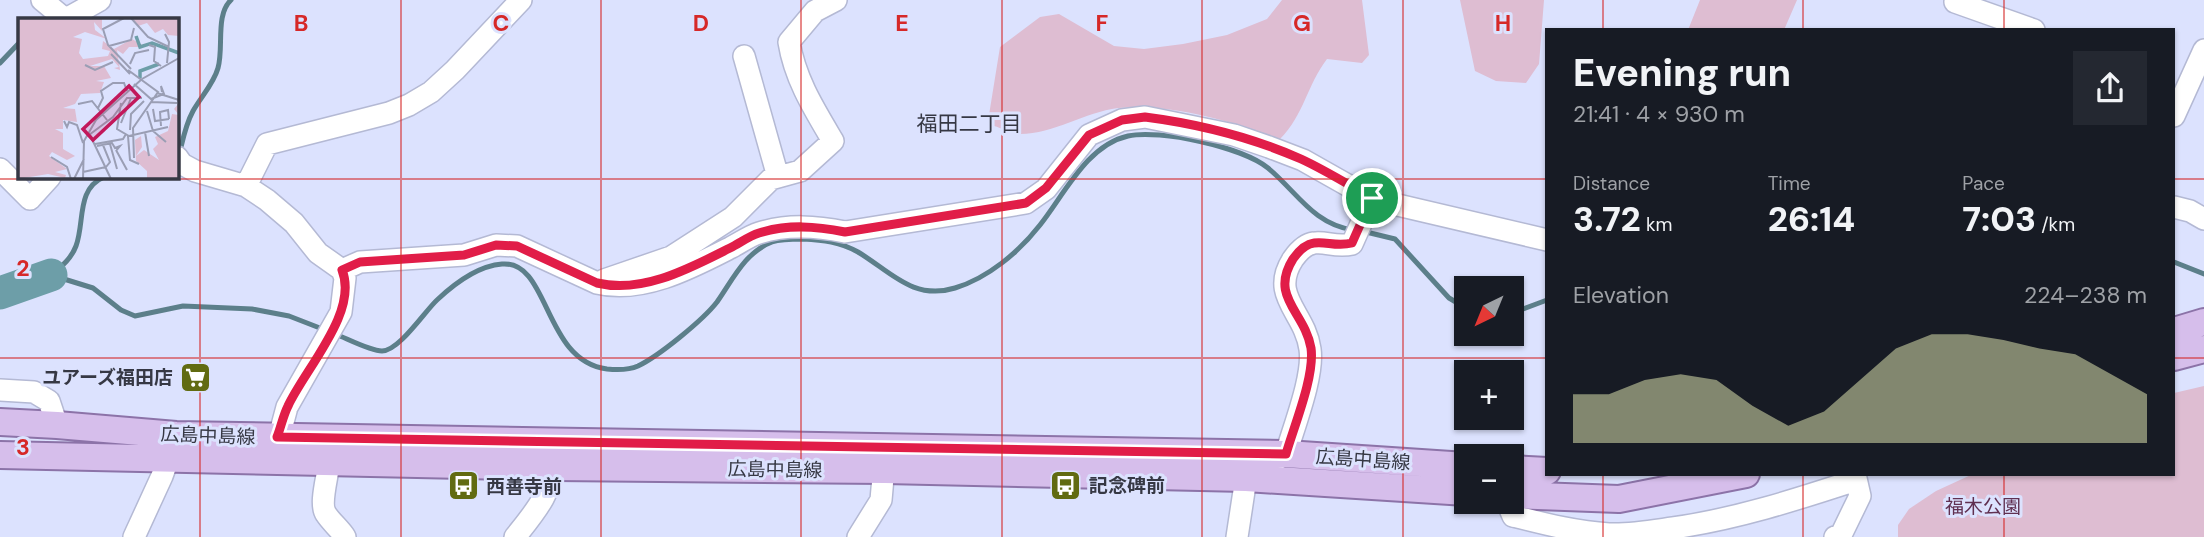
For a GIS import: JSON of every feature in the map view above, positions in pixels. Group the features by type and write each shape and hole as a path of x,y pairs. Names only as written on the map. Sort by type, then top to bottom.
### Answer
{"main road":[{"path":"2175,331 2204,322"},
{"path":"2175,357 2204,349"},
{"name":"広島中島線","path":"0,422 57,425 173,447"},
{"name":"広島中島線","path":"0,455 173,447 1246,466 1454,491"},
{"name":"広島中島線","path":"275,449 329,462 557,455"},
{"name":"広島中島線","path":"1246,466 1286,454 1454,465"},
{"path":"1524,470 1545,471"},
{"path":"1524,495 1619,499 1736,476"}],"street":[{"path":"42,0 65,18"},
{"path":"68,18 100,0"},
{"path":"246,186 267,144 388,113 431,92 521,0"},
{"path":"597,283 671,257 733,217 771,179 800,170 832,141 809,102 792,62 789,42 815,11 836,0"},
{"path":"1955,2 2028,28"},
{"path":"2175,110 2204,50"},
{"path":"744,57 778,177"},
{"path":"342,270 360,262 464,255 496,245 517,246 597,283 611,286 634,285 671,275 758,233 782,228 818,226 845,232 1026,203 1046,188 1089,135 1122,120 1145,117 1234,135 1269,146 1303,160 1372,198 1545,240"},
{"path":"178,158 182,164 195,171 246,186 267,200 294,223 318,253 342,270 345,278 341,312 287,407 275,449"},
{"path":"0,169 30,199 49,178"},
{"path":"1286,454 1306,385 1311,350 1304,328 1283,284 1287,269 1298,251 1315,243 1341,246 1352,243 1372,198"},
{"path":"0,390 34,392 49,401 57,425"},
{"path":"134,537 173,447"},
{"path":"515,537 545,499 557,455"},
{"path":"858,537 881,500 885,459"},
{"path":"329,462 322,504 326,514 345,537"},
{"path":"1237,537 1246,466"},
{"path":"1512,514 1553,527 1609,534 1639,533 1730,519 1855,477 1860,496 1841,535 1835,537"}],"green space":[{"path":"1282,0 1362,0 1369,55 1362,63 1327,59 1295,120 1280,139 1221,120 1159,108 1106,110 1045,131 1020,134 994,126 989,115 1000,47 1040,17 1059,14 1114,46 1144,49 1227,35 1267,19"},
{"path":"1460,0 1544,0 1539,64 1526,83 1496,81 1475,71"},
{"path":"1700,0 1797,0 1785,28 1689,28"},
{"name":"福木公園","path":"2204,386 2204,537 1898,537 1898,525 1909,509 1936,491 1969,476 2175,476 2175,393"}],"waterway":[{"path":"178,149 193,111 216,74 220,60 221,23 226,6 231,0"},
{"path":"0,63 18,44"},
{"path":"335,334 371,349 389,349 404,338 437,300 459,282 484,268 502,264 518,267 530,278 558,331 570,349 586,362 607,369 631,368 657,354 691,328 717,302 734,276 754,253 776,241 792,239 810,239 845,246 903,282 927,291 955,288 979,278 1002,263 1040,225 1088,160 1113,141 1128,136 1160,135 1180,138 1240,153 1268,168 1316,214 1339,227 1353,230"},
{"path":"51,275 74,251 85,198 95,182 102,178"},
{"path":"1362,231 1395,239 1454,301"},
{"path":"2175,262 2204,274"},
{"path":"51,275 93,288 121,310 135,316 183,306 252,309 289,316 325,330"},
{"path":"0,293 51,275"},
{"path":"1524,309 1545,301"}],"place":[{"name":"ユアーズ福田店","path":"196,377"},
{"name":"記念碑前","path":"1066,485"},
{"name":"西善寺前","path":"463,486"}],"district":[{"name":"福田二丁目","path":"969,124"}],"route":[{"path":"1145,117 1175,121 1269,146 1303,160 1372,198 1352,243 1341,246 1315,243 1298,251 1287,269 1283,284 1304,328 1311,350 1309,373 1286,454 277,437 287,407 341,312 345,290 342,270 360,262 464,255 496,245 517,246 597,283 611,286 634,285 671,275 758,233 794,226 818,226 845,232 1026,203 1046,188 1089,135 1122,120 1145,117"}]}
